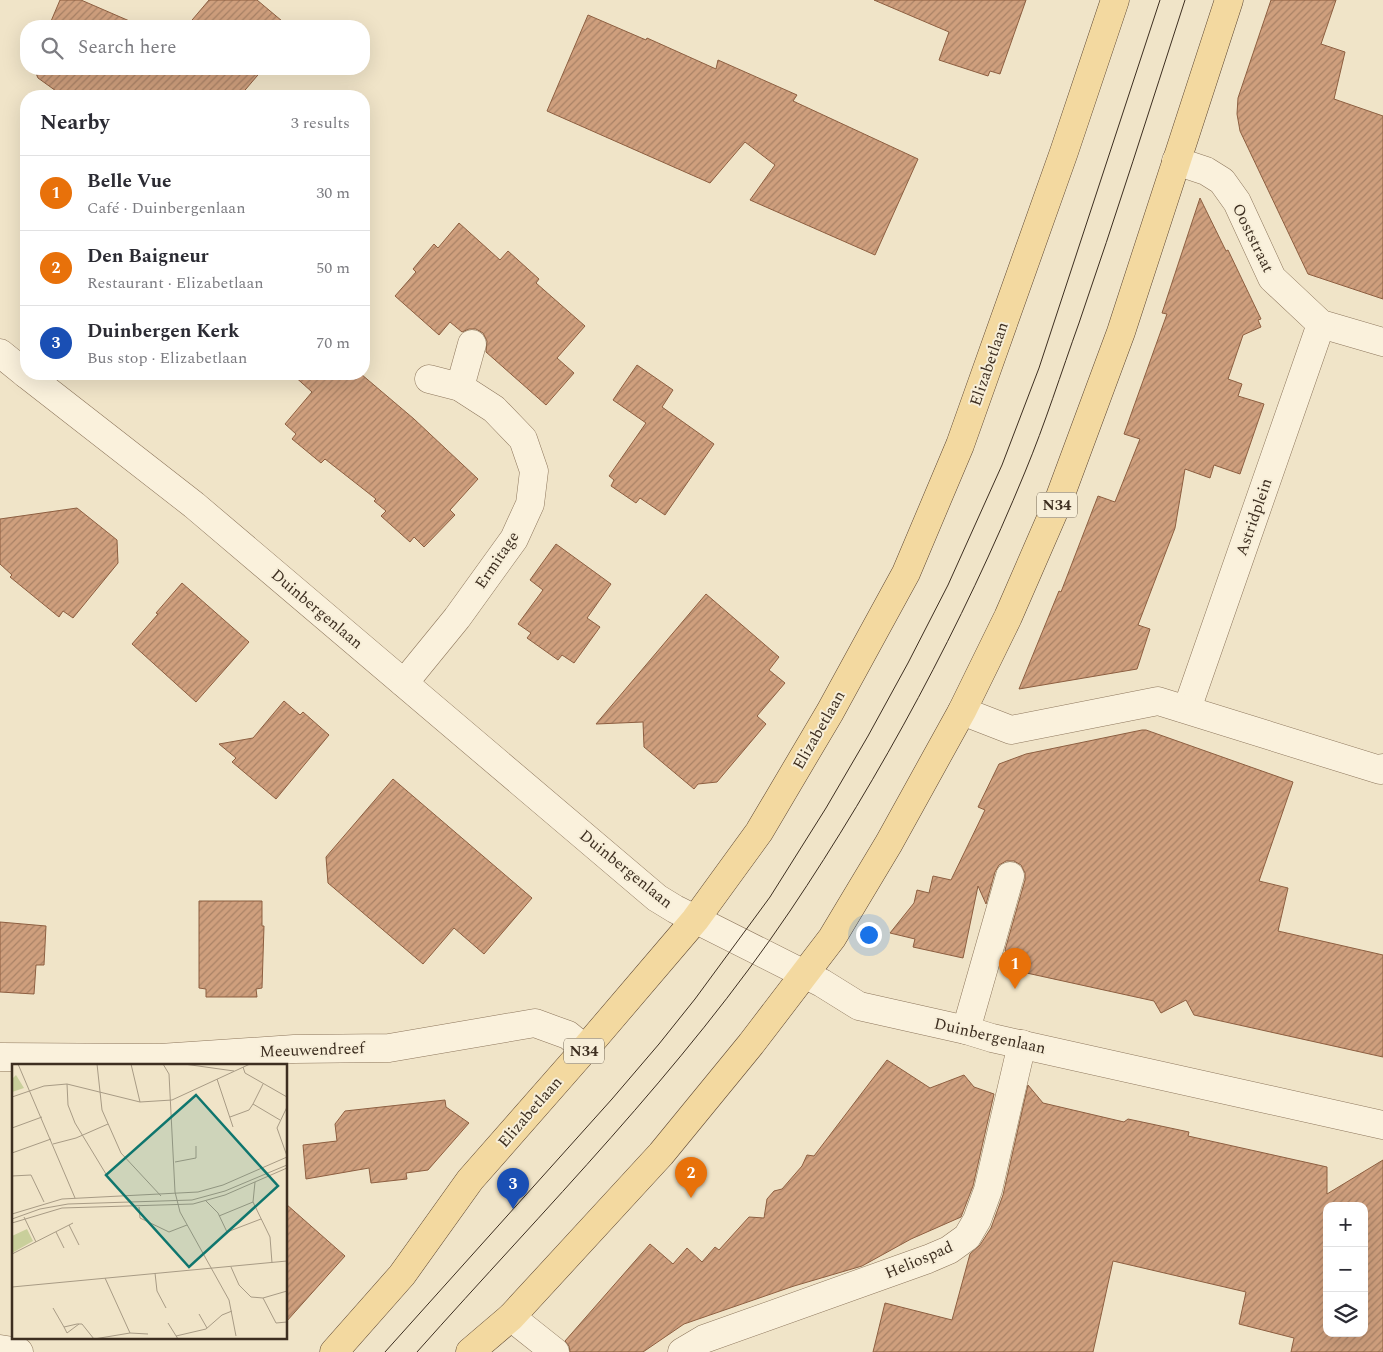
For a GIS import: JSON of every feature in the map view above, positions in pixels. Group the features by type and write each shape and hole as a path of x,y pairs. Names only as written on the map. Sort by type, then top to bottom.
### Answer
{"main road":[{"name":"Elizabetlaan","path":"334,1352 402,1274 470,1180 695,920 759,832 830,712 906,573 960,445 1058,170 1115,0"},
{"name":"N34","path":"470,1352 511,1317 661,1154 752,1044 832,938 889,843 962,711 1008,618 1058,502 1121,332 1229,0"}],"street":[{"name":"Ooststraat","path":"1176,161 1206,171 1222,181 1236,202 1272,278 1321,324 1383,342"},
{"name":"Astridplein","path":"1187,709 1321,324"},
{"path":"460,388 472,344"},
{"name":"Duinbergenlaan","path":"0,353 20,369"},
{"name":"Ermitage","path":"404,683 457,618 514,539 530,504 534,471 523,439 494,409 460,388 428,379"},
{"name":"Duinbergenlaan","path":"34,380 194,505 657,898 695,920 822,983 859,1006 966,1030 992,1038 1383,1125"},
{"path":"962,711 1011,730 1158,700 1380,770 1383,768"},
{"path":"966,1030 1010,876"},
{"name":"Meeuwendreef","path":"0,1057 160,1058 294,1049 388,1048 535,1023 568,1035 585,1049"},
{"name":"Heliospad","path":"682,1352 704,1339 790,1310 950,1250 967,1237 977,1220 988,1190 1022,1044"},
{"path":"511,1317 555,1352"},
{"path":"0,1349 19,1352"}],"building":[{"path":"60,0 81,0 127,20 52,20"},
{"path":"209,0 257,0 281,20 192,20"},
{"path":"874,0 1026,0 1000,74 990,71 988,76 939,60 949,32"},
{"path":"1271,0 1336,0 1321,44 1345,52 1334,99 1383,116 1383,299 1308,274 1240,131 1237,114 1238,98"},
{"path":"588,15 646,40 647,38 716,69 718,60 797,95 793,101 918,159 875,255 750,200 775,165 745,142 710,183 547,111"},
{"path":"37,75 258,75 245,90 55,90"},
{"path":"1200,198 1226,251 1228,250 1261,319 1258,320 1261,327 1243,335 1228,379 1242,384 1238,396 1264,404 1240,474 1214,465 1210,478 1185,469 1175,528 1138,625 1150,629 1137,669 1019,689 1059,591 1061,592 1098,496 1115,502 1140,439 1124,434 1167,314 1162,313"},
{"path":"459,223 500,260 508,251 539,279 536,283 585,326 557,358 574,373 546,405 486,352 487,341 483,333 476,329 462,332 450,322 439,335 395,296 416,272 413,269 434,244 438,248"},
{"path":"637,365 673,390 662,407 714,444 665,515 640,498 636,503 611,486 614,480 609,476 646,423 613,400"},
{"path":"299,380 368,380 414,419 478,479 450,510 455,515 424,547 414,537 410,542 381,516 386,511 374,501 376,499 325,459 321,463 292,439 296,434 285,424 312,392"},
{"path":"77,508 117,540 118,563 73,618 63,611 59,617 10,577 12,575 0,564 0,519"},
{"path":"556,544 611,584 587,618 600,627 574,663 562,655 558,660 527,638 531,633 518,624 543,590 530,580"},
{"path":"182,583 249,642 196,702 132,644"},
{"path":"706,594 779,657 769,670 785,683 757,716 766,724 717,782 698,784 694,789 644,747 643,722 596,724"},
{"path":"284,701 300,715 303,712 329,735 276,799 232,762 236,758 219,744 253,738"},
{"path":"1142,730 1293,782 1259,881 1288,888 1278,931 1383,955 1383,1057 1194,1015 1186,1000 1161,1013 1154,1001 1013,970 1005,950 1025,880 1025,873 1021,865 1014,861 1006,861 999,865 995,872 986,904 978,886 963,958 913,947 915,939 890,933 914,903 917,890 929,893 933,876 951,880 985,810 978,807 999,764 1026,754"},
{"path":"393,779 532,898 484,954 454,928 423,964 328,883 326,857"},
{"path":"199,901 262,901 262,926 264,926 262,988 256,989 257,997 206,997 206,989 199,988"},
{"path":"0,922 46,926 44,965 36,965 34,994 0,992"},
{"path":"887,1060 930,1088 964,1075 974,1087 994,1094 973,1186 961,1217 911,1239 862,1266 794,1286 684,1324 643,1352 570,1352 569,1346 565,1341 650,1244 673,1264 687,1248 702,1262 715,1247 719,1250 749,1217 764,1218 767,1199 774,1191 782,1189 802,1166 807,1155 814,1156"},
{"path":"1028,1085 1043,1103 1124,1122 1128,1119 1189,1132 1188,1136 1327,1167 1327,1194 1383,1160 1383,1352 1291,1352 1294,1338 1239,1324 1246,1292 1113,1261 1093,1352 873,1352 885,1303 952,1320 970,1254 980,1245 991,1228 1003,1195"},
{"path":"445,1100 446,1107 469,1123 428,1170 406,1173 407,1179 371,1183 369,1168 306,1179 303,1145 337,1141 335,1124 345,1111"},
{"path":"288,1206 345,1256 288,1320"}],"tram line":[{"path":"385,1352 612,1099 695,999 770,897 826,808 868,736 948,585 1002,465 1039,368 1160,0"},
{"path":"417,1352 611,1137 704,1027 790,911 824,860 888,753 975,585 1032,454 1093,283 1185,0"}],"place":[{"name":"Belle Vue","path":"1015,989"},
{"name":"Den Baigneur","path":"691,1198"},
{"name":"Duinbergen Kerk","path":"513,1209"}]}
